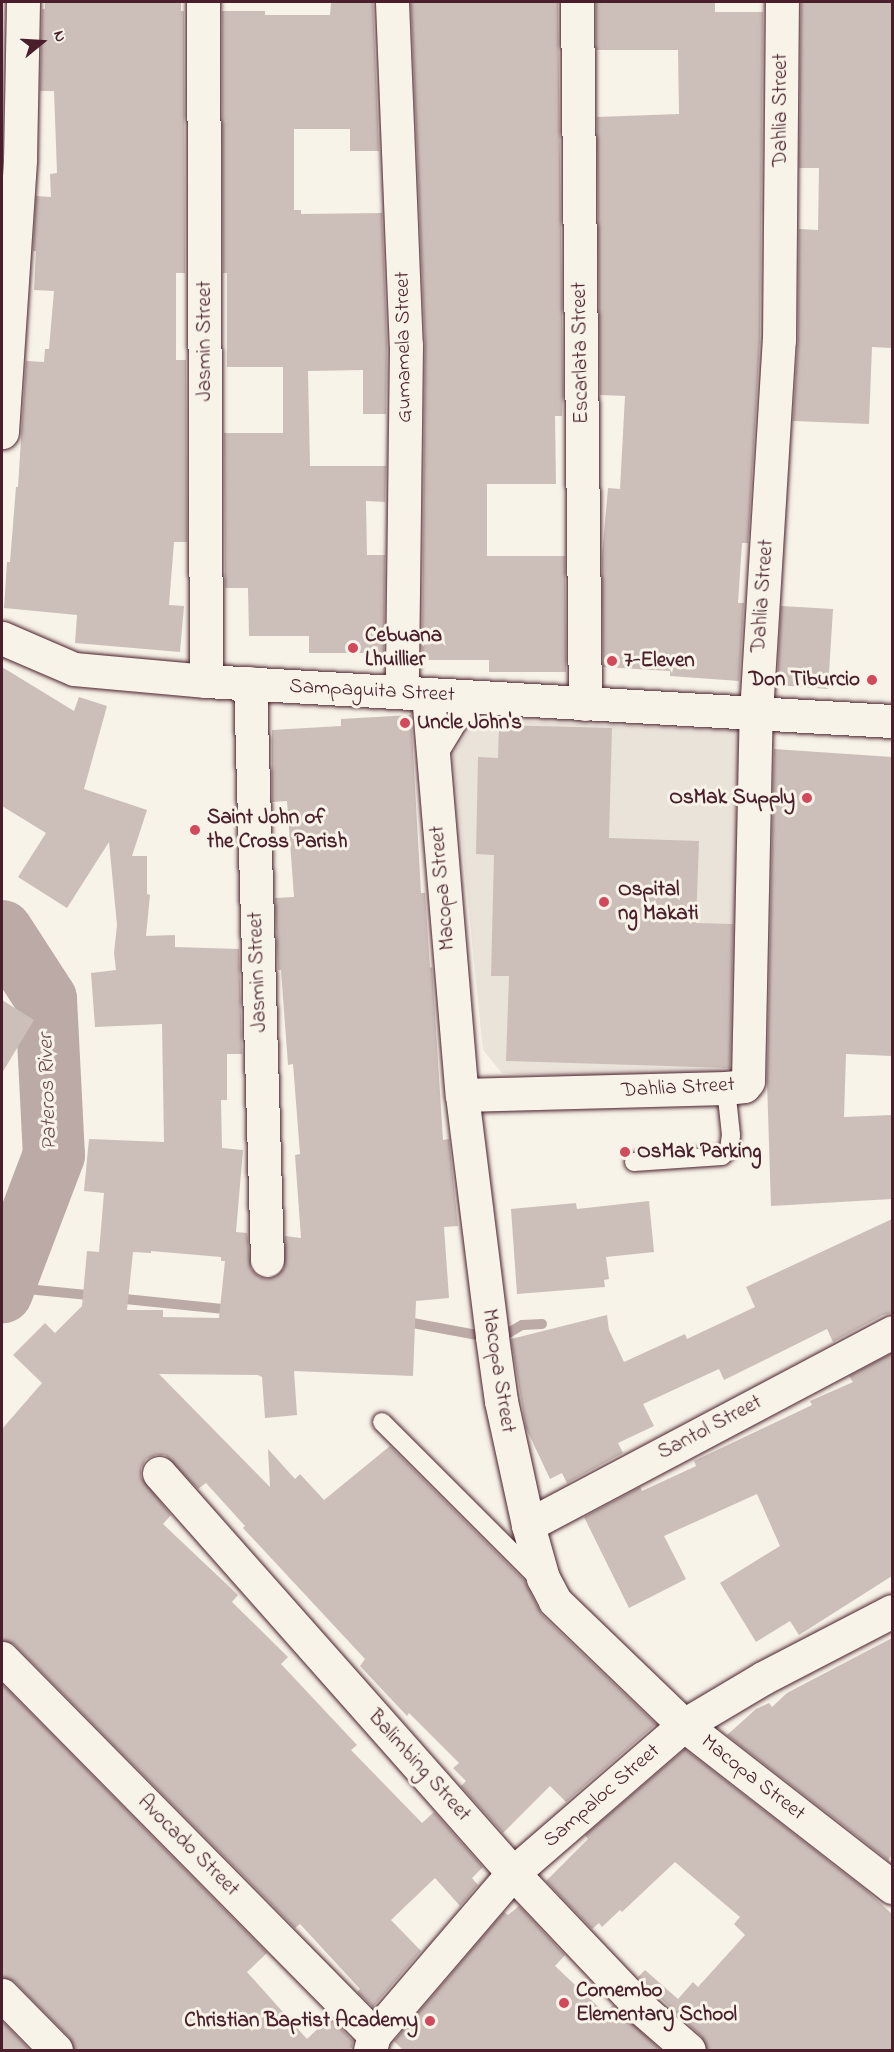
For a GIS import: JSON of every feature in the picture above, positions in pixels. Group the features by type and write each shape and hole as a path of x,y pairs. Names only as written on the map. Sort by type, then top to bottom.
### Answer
{"street":[{"path":"2,432 20,159 23,2"},
{"name":"Jasmin Street","path":"203,2 206,681"},
{"name":"Gumamela Street","path":"392,2 406,345 415,693"},
{"name":"Escarlata Street","path":"577,2 585,704"},
{"name":"Dahlia Street","path":"462,1095 726,1088 744,1086 748,1081 756,713 779,340 782,2"},
{"name":"Sampaguita Street","path":"2,638 74,669 250,684 892,721"},
{"name":"Jasmin Street","path":"250,684 267,1260"},
{"name":"Macopa Street","path":"415,693 432,767 462,1095 498,1380 528,1525 547,1587 555,1601 684,1725 892,1886"},
{"name":"Santol Street","path":"528,1525 892,1332"},
{"name":"Balimbing Street","path":"159,1473 513,1873 642,2009 689,2050"},
{"name":"Sampaloc Street","path":"372,2043 513,1873 684,1725 763,1678 892,1611"},
{"name":"Avocado Street","path":"2,1658 372,2043"},
{"path":"2,1995 56,2050"}],"lane":[{"path":"432,767 459,721 483,697"},
{"path":"634,1162 722,1156 729,1149 731,1135 726,1088"},
{"path":"382,1422 547,1587"}],"shaded area":[{"name":"Ospital ng Makati","path":"477,719 747,731 735,1083 502,1073 483,1050 453,754"}],"building":[{"path":"45,2 181,2 181,11 184,11 185,273 176,273 176,360 186,360 187,542 174,542 169,605 184,606 180,652 75,643 77,615 4,608 7,562 10,562 16,487 18,487 26,361 44,362 45,349 49,349 54,291 34,290 36,251 33,251 36,196 51,197 50,174 57,173 54,91 40,91 42,9 45,9"},
{"path":"331,2 373,2 379,151 350,151 350,129 294,129 294,210 301,210 301,214 382,213 387,345 386,414 363,414 363,370 308,371 310,466 386,466 385,502 366,501 367,555 385,555 384,653 309,653 309,636 249,636 248,588 225,588 224,433 283,433 283,367 227,367 227,273 223,273 222,11 265,11 265,15 330,15"},
{"path":"411,2 558,2 563,393 562,416 555,416 556,484 487,484 487,556 565,556 566,672 489,672 489,660 422,660 425,344"},
{"path":"596,2 715,2 715,12 763,12 760,339 748,543 742,543 738,603 744,603 739,681 670,676 670,671 603,667 602,556 608,488 620,489 625,396 600,395 597,117 679,114 678,50 596,50"},
{"path":"801,2 892,2 892,348 872,347 869,424 793,421 798,340 799,229 818,230 819,168 799,168"},
{"path":"781,606 833,609 828,689 777,685"},
{"path":"2,667 74,711 79,697 107,706 84,789 147,810 132,856 147,856 147,894 150,895 146,936 175,935 175,947 239,949 242,1054 227,1054 227,1100 221,1100 222,1148 243,1150 236,1232 247,1233 251,1269 258,1276 267,1279 276,1276 284,1268 285,1236 301,1238 295,1155 300,1154 293,1064 288,1065 281,970 278,970 275,898 294,897 287,801 272,802 272,730 341,726 341,719 411,715 421,893 425,893 430,968 432,967 443,1140 449,1139 458,1226 444,1227 449,1298 416,1301 413,1376 294,1371 297,1415 265,1418 262,1377 258,1375 159,1374 270,1487 268,1449 295,1479 300,1474 324,1500 390,1446 524,1580 542,1615 656,1724 566,1802 550,1786 503,1833 461,1786 466,1781 453,1768 459,1763 409,1713 407,1716 360,1666 365,1659 243,1528 245,1526 206,1483 198,1489 165,1455 156,1455 146,1459 141,1468 141,1477 171,1515 163,1524 238,1595 232,1602 288,1657 281,1664 357,1745 351,1750 422,1823 434,1812 483,1867 472,1878 478,1885 460,1906 435,1878 391,1920 421,1951 373,2007 357,1992 360,1989 300,1924 295,1928 15,1645 2,1640 2,1429 42,1383 13,1355 45,1323 55,1333 82,1306 87,1251 99,1252 104,1193 84,1191 89,1139 164,1142 162,1024 95,1027 91,973 116,970 114,953 117,925 109,842 67,908 18,877 46,833 2,806","holes":["151,1251 221,1257 221,1261 225,1261 219,1318 163,1317 163,1310 127,1310 133,1252 151,1253"]},
{"name":"Ospital ng Makati","path":"499,725 612,728 609,838 699,841 696,923 733,924 730,1068 506,1061 509,976 491,976 494,855 476,854 478,757 498,758"},
{"path":"774,749 892,757 892,1056 846,1054 844,1117 892,1115 892,1199 771,1206 767,1082"},
{"path":"2,1000 34,1020 2,1073"},
{"path":"649,1201 654,1252 606,1257 609,1279 604,1280 605,1287 517,1294 511,1209 576,1203 577,1209"},
{"path":"892,1219 892,1313 883,1315 833,1342 827,1329 724,1380 719,1369 643,1404 654,1426 618,1443 623,1453 567,1483 562,1473 550,1479 526,1428 511,1339 607,1315 609,1330 624,1362 685,1334 687,1339 755,1307 746,1287"},
{"path":"892,1353 892,1576 799,1635 790,1621 756,1642 720,1583 780,1546 757,1494 664,1536 686,1579 629,1608 584,1517 640,1487 642,1491 696,1466 694,1461 812,1405 810,1401 853,1382 849,1376"},
{"path":"892,1638 892,1855 888,1860 727,1735 756,1709 769,1703 772,1707 787,1693"},
{"path":"2,1684 267,1953 247,1972 307,2039 330,2017 353,2041 352,2047 348,2050 74,2050 69,2037 15,1982 2,1977"},
{"path":"685,1749 867,1891 892,1914 892,2050 707,2050 701,2036 638,1977 645,1970 678,1999 693,1982 698,1987 745,1935 734,1924 740,1917 675,1862 622,1912 620,1910 602,1927 599,1923 592,1929 546,1881 588,1839 585,1835"},
{"path":"519,1906 565,1955 555,1966 605,2013 613,2005 661,2050 403,2050 394,2041 504,1912 508,1915"},
{"path":"2,2021 30,2050 2,2050"}],"waterway":[{"name":"Pateros River","path":"2,931 46,999 54,1155 2,1292"},
{"path":"6,1287 97,1296"},
{"path":"115,1298 234,1310"},
{"path":"402,1321 482,1336"},
{"path":"503,1336 522,1325 542,1324"}],"place":[{"name":"Cebuana Lhuillier","path":"353,648"},
{"name":"7-Eleven","path":"612,661"},
{"name":"Don Tiburcio","path":"872,680"},
{"name":"Uncle John's","path":"405,723"},
{"name":"OsMak Supply","path":"807,798"},
{"name":"Saint John of the Cross Parish","path":"195,830"},
{"name":"Ospital ng Makati","path":"604,902"},
{"name":"OsMak Parking","path":"625,1152"},
{"name":"Comembo Elementary School","path":"564,2003"},
{"name":"Christian Baptist Academy","path":"430,2021"}]}
